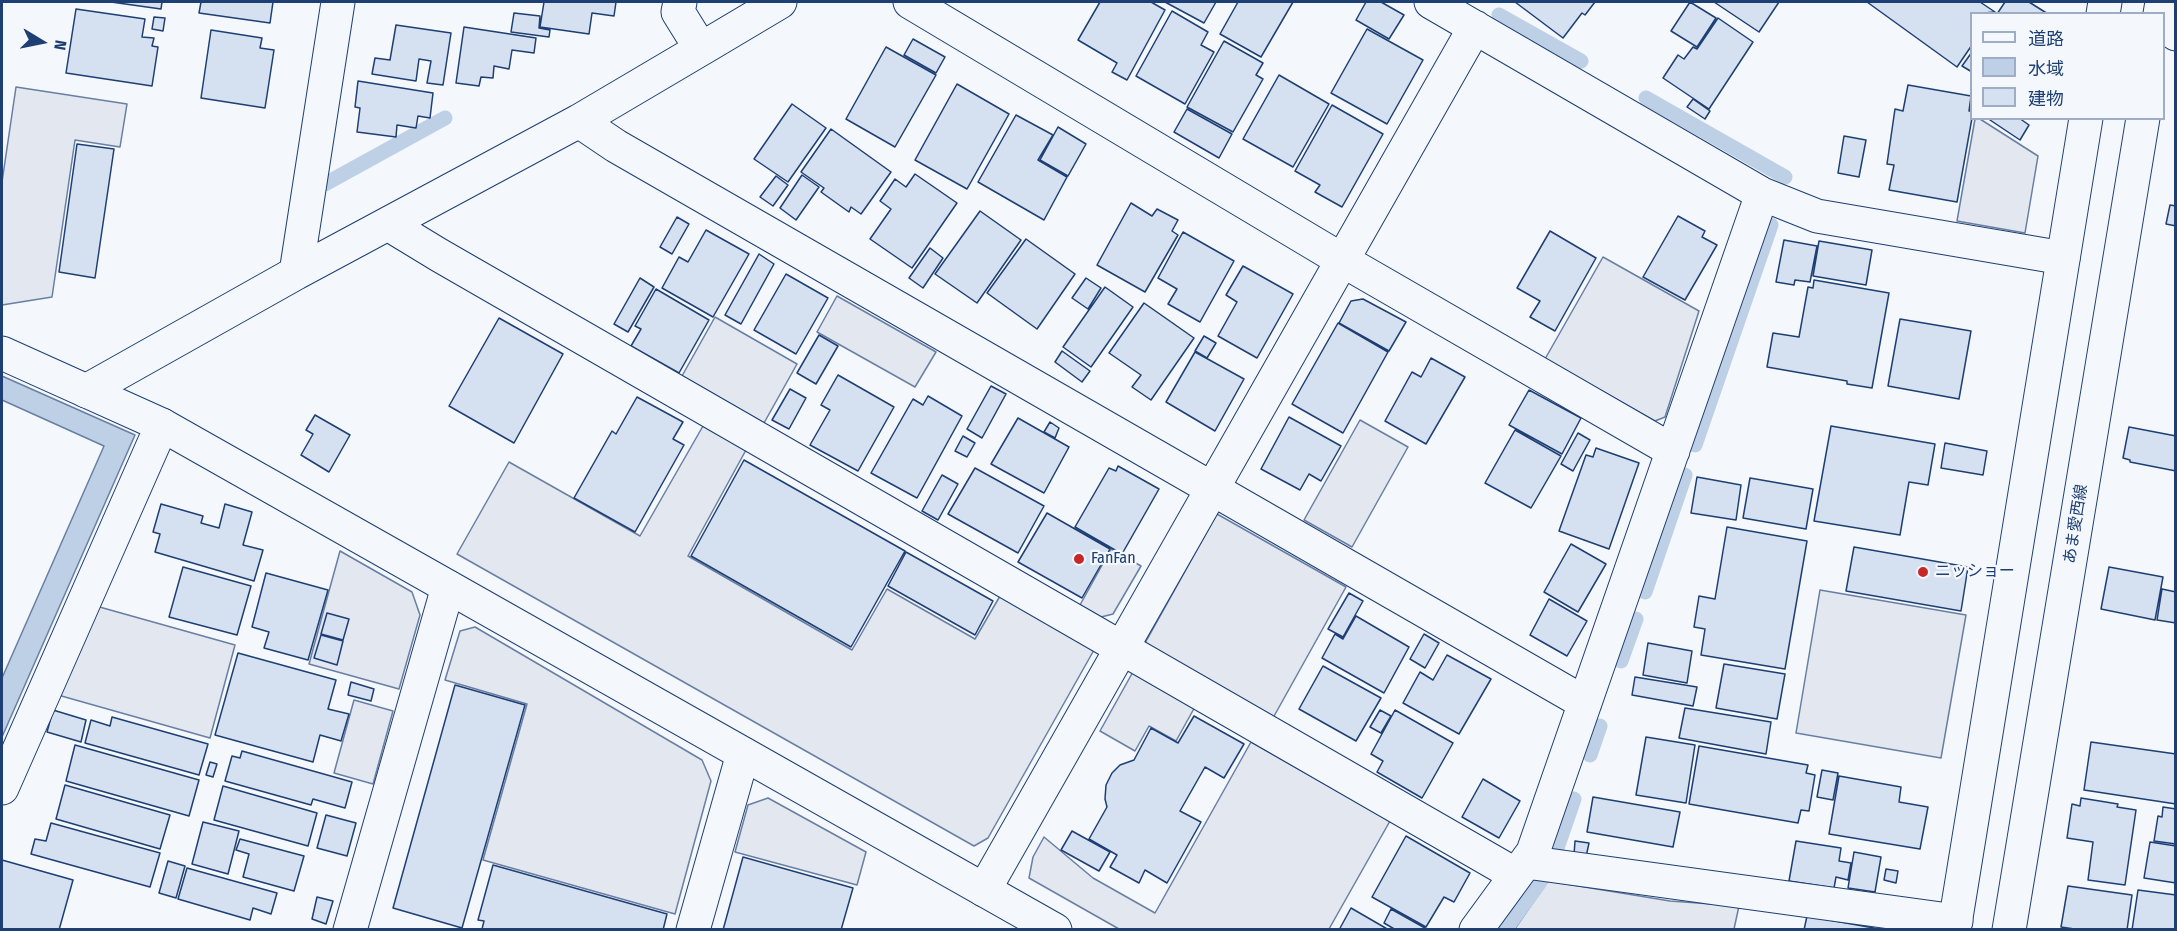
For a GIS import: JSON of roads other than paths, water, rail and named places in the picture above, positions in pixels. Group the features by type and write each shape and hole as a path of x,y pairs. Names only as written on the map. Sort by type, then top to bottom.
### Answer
{"street":[{"path":"297,273 338,2"},
{"path":"680,2 678,12 701,49"},
{"path":"86,391 297,273 579,121 780,2"},
{"path":"910,2 1342,260 1673,451"},
{"path":"1431,2 1762,195 1817,216 2063,258"},
{"path":"984,890 1475,27"},
{"path":"388,224 1122,648 1521,868 1955,925 2086,120"},
{"name":"あま愛西線","path":"2009,930 2143,120"},
{"path":"579,121 616,146 1585,703"},
{"path":"1476,930 1533,852 1762,195"},
{"path":"2,353 162,425 984,890 1045,927"},
{"path":"2,788 162,425"},
{"path":"350,930 448,586"},
{"path":"693,930 743,754"}],"water":[{"path":"2,376 135,435 2,737 2,678 104,446 2,400"}],"waterway":[{"path":"1499,15 1581,61"},
{"path":"1646,98 1785,177"},
{"path":"325,184 445,118"},
{"path":"1695,445 1771,225"},
{"path":"1645,592 1685,475"},
{"path":"1621,661 1636,619"},
{"path":"1590,755 1600,726"},
{"path":"1556,851 1574,799"},
{"path":"1505,930 1540,882"}],"place":[{"name":"FanFan","path":"1079,559"},
{"name":"ニッショー","path":"1923,572"}]}
